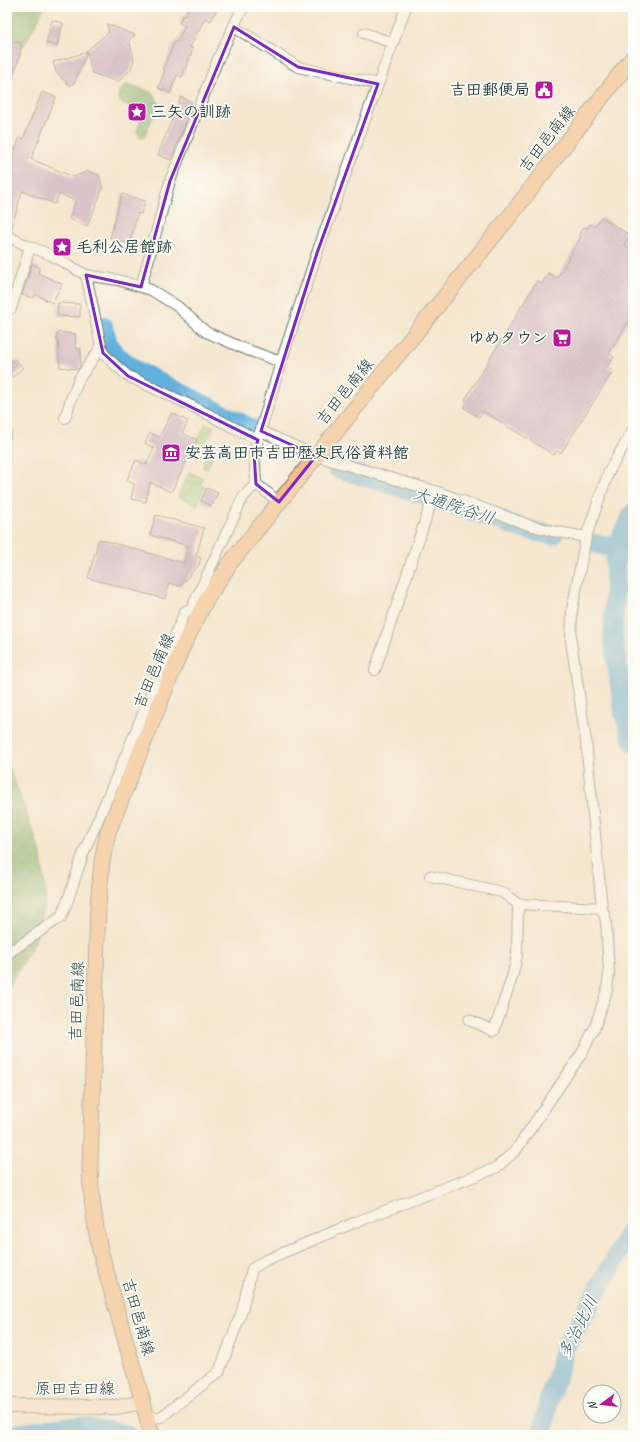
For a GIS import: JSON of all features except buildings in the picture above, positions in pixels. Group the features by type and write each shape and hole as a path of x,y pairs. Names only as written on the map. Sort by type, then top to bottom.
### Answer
{"main road":[{"name":"吉田邑南線","path":"150,1426 100,1250 94,1223 91,1198 90,1168 98,905 102,861 108,832 181,650 206,600 231,562 513,212 633,57"},
{"name":"原田吉田線","path":"7,1406 117,1407 143,1402"}],"street":[{"path":"141,287 170,181 218,59 243,7"},
{"path":"279,502 256,484 254,452 281,362 317,253 406,7"},
{"path":"234,27 298,67 378,84"},
{"path":"364,32 393,43"},
{"path":"7,236 51,255 86,275 118,280 151,290 177,306 206,332 245,350 281,362"},
{"path":"7,310 11,309 30,247"},
{"path":"86,275 103,353 128,376 259,436 316,456 435,491 530,525 586,538"},
{"path":"65,418 79,379 88,364 102,347"},
{"path":"150,1426 219,1372 242,1311 252,1269 266,1260 280,1254 496,1168 516,1150 582,1052 595,1027 607,990 609,973 606,921 602,908 586,742 571,641 572,610 586,538 610,471 633,430"},
{"path":"7,954 60,917 68,900 83,854 128,750 185,610 191,610 243,497 256,484"},
{"path":"375,670 435,491"},
{"path":"430,876 502,892 518,904 602,908"},
{"path":"469,1020 494,1030 513,974 517,955 518,904"}],"highlighted area":[{"path":"234,27 298,67 378,84 317,253 261,431 316,456 279,502 256,484 254,452 258,440 128,376 103,353 86,275 141,287 170,181"}],"green space":[{"path":"7,7 45,7 24,46 7,42"},
{"path":"128,84 154,93 159,104 144,137 140,137 137,131 144,109 134,105 127,106 121,103 118,97 119,91"},
{"path":"206,423 214,427 205,445 197,441"},
{"path":"7,430 14,432 7,465"},
{"path":"210,448 215,451 207,469 202,467"},
{"path":"189,472 203,478 200,485 205,487 197,505 178,496"},
{"path":"7,761 41,853 46,895 35,942 7,990"}],"waterway":[{"name":"大通院谷川","path":"103,326 108,344 117,356 135,370 250,428"},
{"name":"大通院谷川","path":"337,468 445,501 524,529 553,535"},
{"name":"多治比川","path":"633,513 616,548 613,637 624,713 633,742"},
{"name":"大通院谷川","path":"597,544 616,548"},
{"name":"多治比川","path":"542,1435 549,1398 558,1374 564,1349 633,1226"},
{"path":"9,1435 82,1426 128,1435"}],"place":[{"name":"吉田郵便局","path":"544,90"},
{"name":"三矢の訓跡","path":"137,112"},
{"name":"毛利公居館跡","path":"62,247"},
{"name":"ゆめタウン","path":"562,338"},
{"name":"安芸高田市吉田歴史民俗資料館","path":"171,453"}]}
